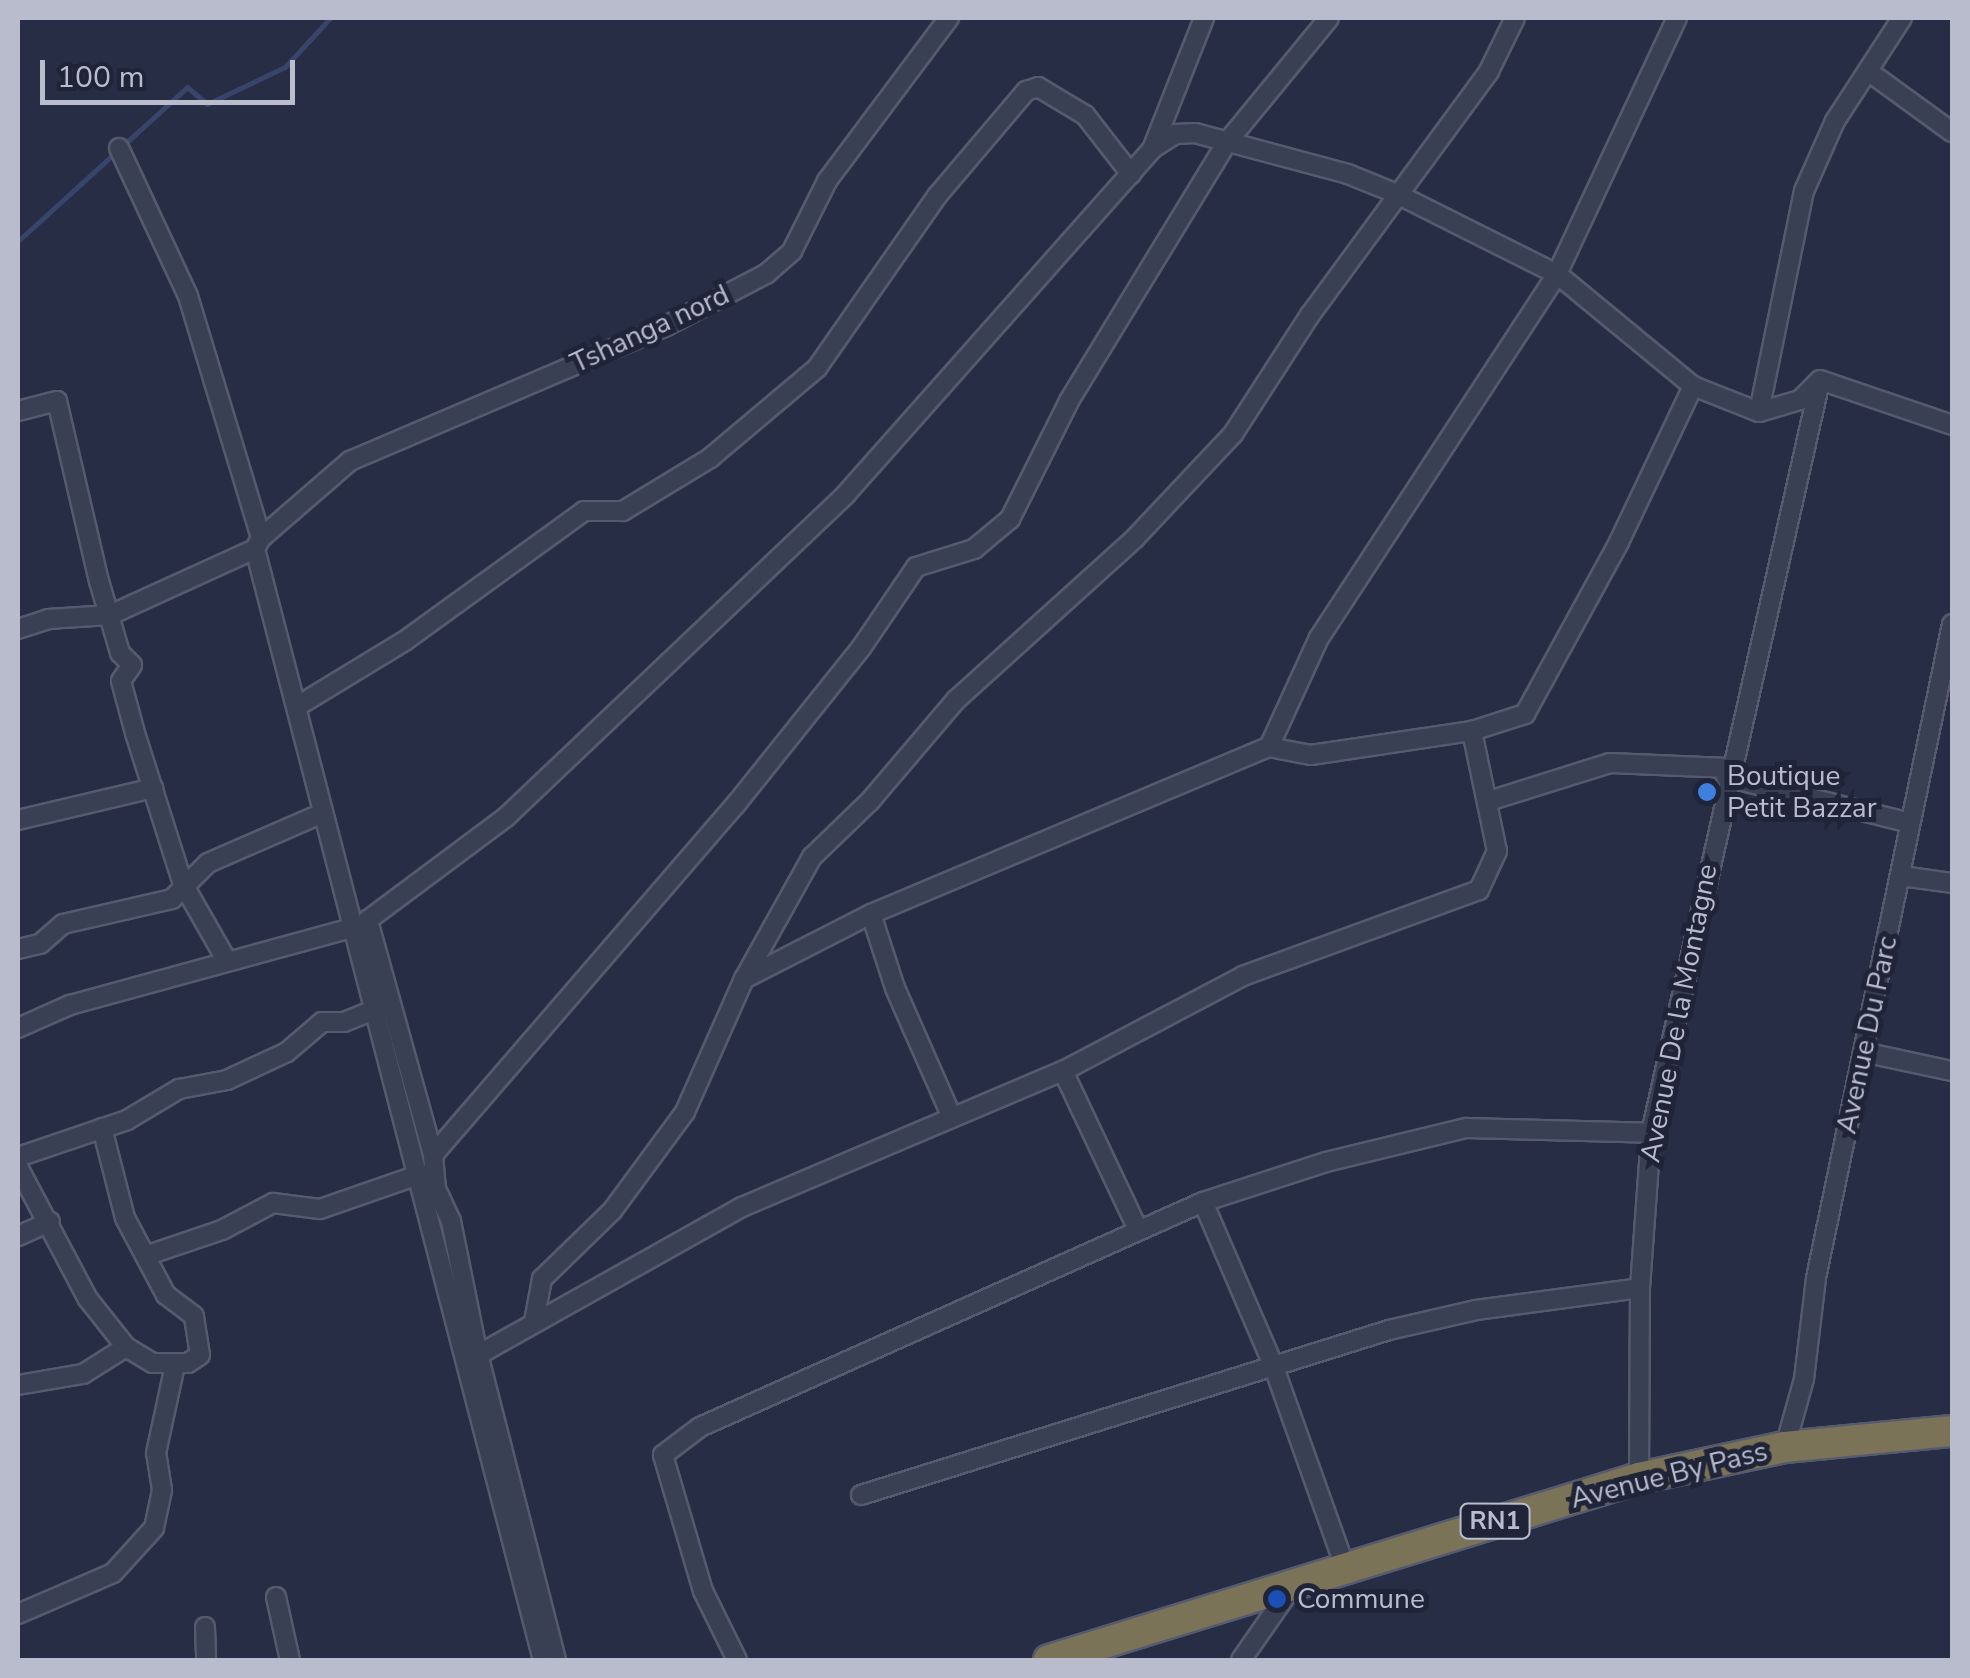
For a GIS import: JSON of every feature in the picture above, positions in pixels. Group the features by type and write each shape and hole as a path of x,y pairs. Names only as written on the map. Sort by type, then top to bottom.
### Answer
{"highway":[{"name":"Avenue By Pass","path":"1049,1660 1104,1654 1297,1580 1639,1478 1785,1447 1952,1431"}],"street":[{"name":"Tshanga nord","path":"18,630 48,619 110,614 258,544 350,461 666,326 766,274 792,251 827,181 949,18"},
{"path":"556,1660 478,1355 433,1156 368,920 506,818 846,494 1153,148 1204,18"},
{"path":"433,1156 736,804 861,648 916,567 974,548 1010,520 1070,400 1228,141 1328,18"},
{"path":"534,1322 542,1279 612,1211 685,1112 744,979 812,856 870,801 956,700 1135,538 1233,434 1396,194 1489,72 1515,18"},
{"path":"1269,747 1319,638 1557,274 1677,18"},
{"path":"1759,412 1804,191 1835,121 1902,18"},
{"path":"1868,70 1952,132"},
{"path":"296,707 406,640 584,512 622,511 710,458 802,381 832,352 937,196 1026,91 1038,87 1085,115 1131,174"},
{"path":"1153,148 1184,132 1348,174 1396,194 1557,274 1693,386 1759,412 1800,400 1820,380 1952,425"},
{"path":"119,148 188,296 258,544 352,928 421,1174 543,1660"},
{"name":"Avenue De la Montagne","path":"1639,1478 1640,1288 1651,1133 1727,772 1820,380"},
{"path":"744,979 872,914 1269,747 1311,754 1472,731 1518,720 1531,706 1693,386"},
{"path":"18,411 57,401 74,492 120,653 132,665 121,682 153,788 184,884 227,961"},
{"name":"Avenue Du Parc","path":"1785,1447 1804,1379 1816,1278 1901,876 1907,822 1952,624"},
{"path":"478,1355 742,1207 1063,1071 1242,976 1480,890 1497,851 1492,800 1472,731"},
{"path":"1492,800 1610,764 1727,772 1907,822"},
{"path":"18,820 153,788"},
{"path":"18,949 40,944 63,924 172,899 208,863 323,813"},
{"path":"1901,876 1952,883"},
{"path":"872,914 895,988 952,1117"},
{"path":"18,1028 70,1004 352,928"},
{"path":"18,1156 102,1128 179,1089 216,1084 288,1052 322,1022 344,1022 373,1010"},
{"path":"1863,1052 1952,1071"},
{"path":"1063,1071 1138,1230"},
{"path":"18,1167 88,1299 126,1348 153,1363 175,1365 200,1355 194,1316 166,1295 148,1255 124,1218 102,1128"},
{"path":"737,1660 704,1591 663,1455 700,1426 1203,1202 1402,1139 1466,1128 1651,1133"},
{"path":"148,1255 222,1230 256,1208 274,1203 326,1208 421,1174"},
{"path":"1203,1202 1272,1362 1346,1567"},
{"path":"18,1236 50,1222"},
{"path":"861,1495 1272,1362 1476,1310 1640,1288"},
{"path":"18,1385 83,1374 126,1348"},
{"path":"18,1614 113,1574 154,1528 162,1490 156,1454 175,1365"},
{"path":"1242,1660 1297,1580"},
{"path":"276,1597 290,1660"},
{"path":"206,1627 206,1660"}],"waterway":[{"path":"18,241 187,87 207,104 285,67 330,18"}],"place":[{"name":"Boutique Petit Bazzar","path":"1707,792"},
{"name":"Commune","path":"1277,1599"}]}
